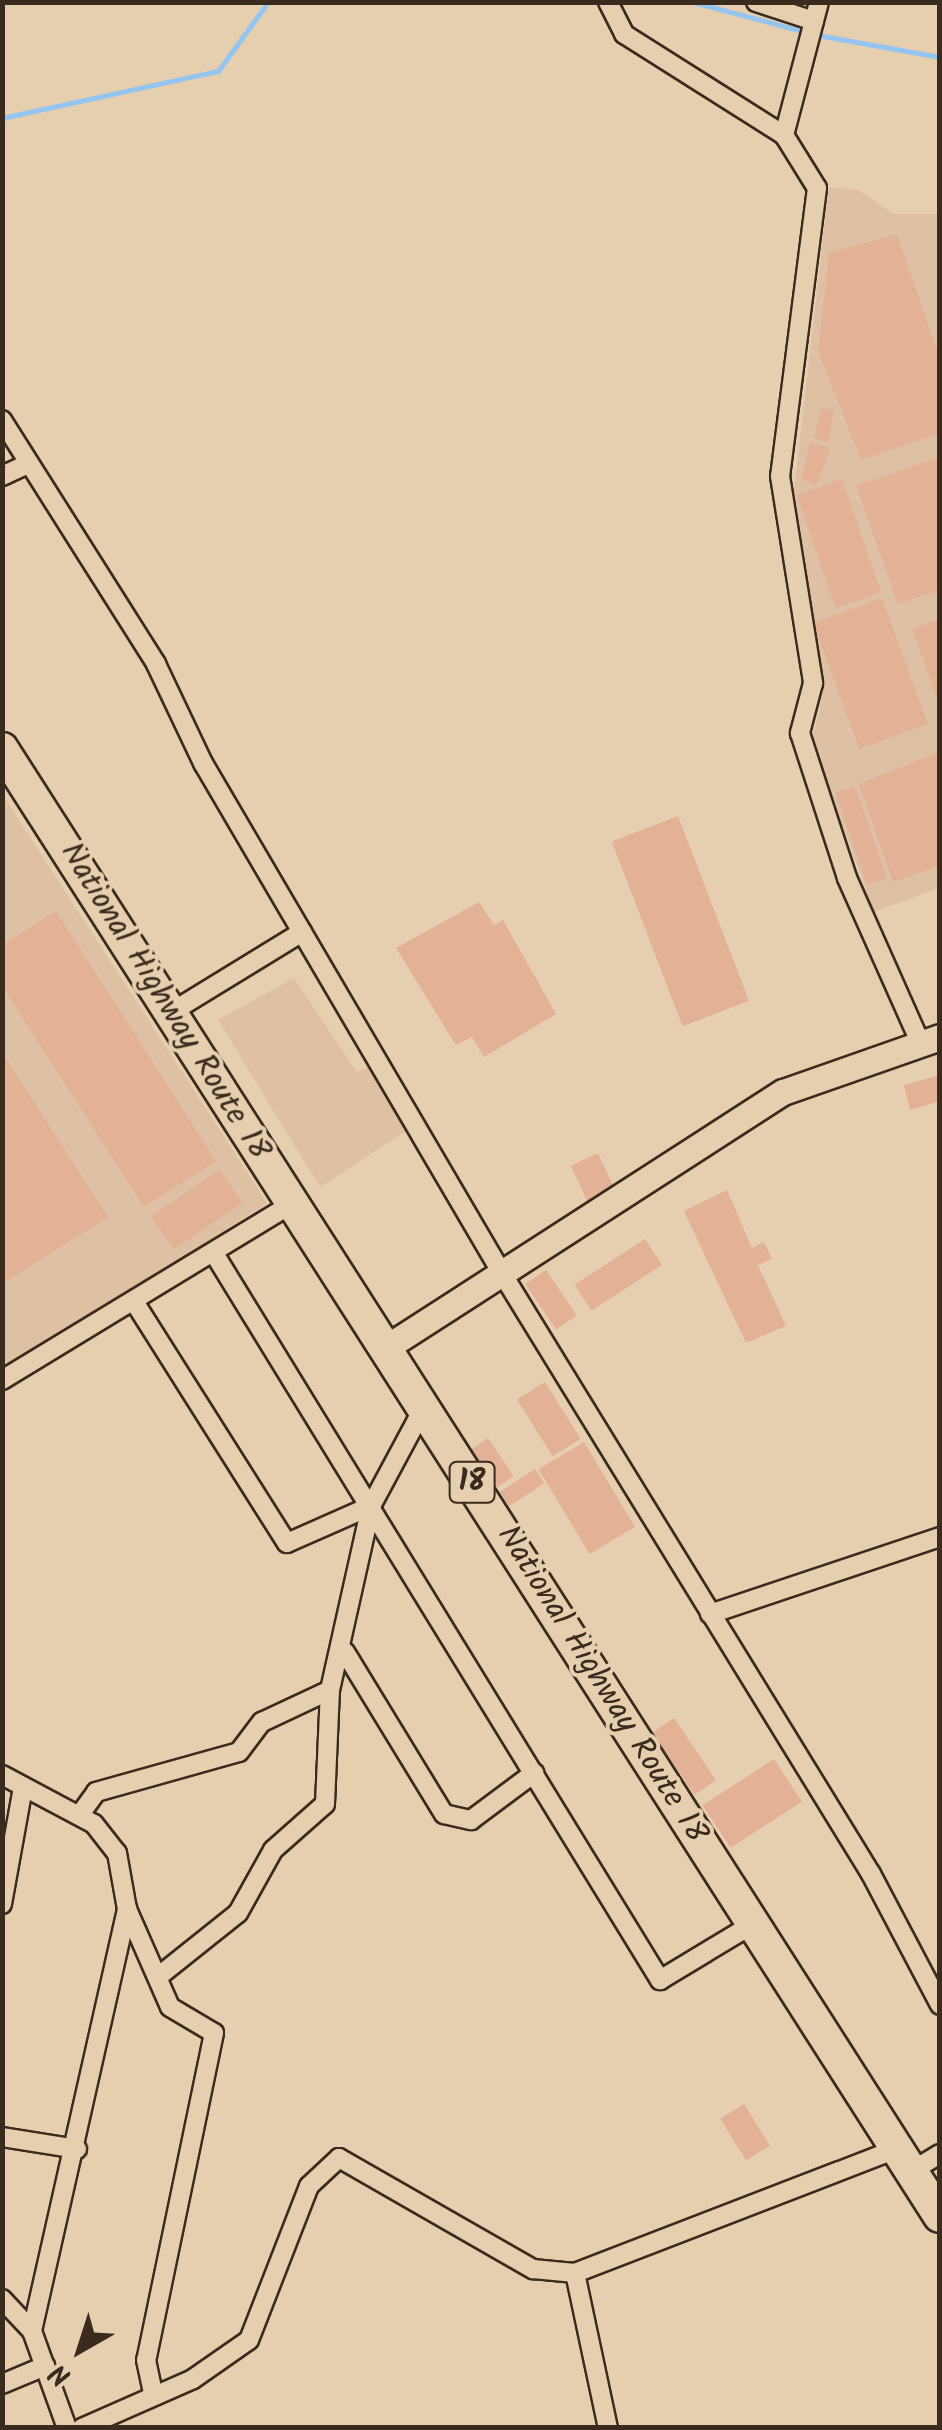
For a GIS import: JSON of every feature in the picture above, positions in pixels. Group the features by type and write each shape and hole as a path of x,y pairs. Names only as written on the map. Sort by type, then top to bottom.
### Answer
{"highway":[{"name":"National Highway Route 18","path":"2,749 940,2216"}],"street":[{"path":"387,1348 500,1270 783,1092 930,1040 847,878 800,733 813,683 780,476 817,188 784,136 624,34 608,2"},
{"path":"756,2 816,12 784,136"},
{"path":"2,420 26,465 156,664 302,932 500,1270 932,1969 940,2005"},
{"path":"2,476 26,465"},
{"path":"170,1013 302,932"},
{"path":"2,1380 135,1304 292,1204"},
{"path":"215,1254 660,1980 753,1924"},
{"path":"135,1304 288,1543 371,1506"},
{"path":"160,1976 238,1913 273,1850 325,1804 330,1690 345,1652 371,1506 424,1407"},
{"path":"710,1614 940,1537"},
{"path":"345,1652 444,1814 470,1820 534,1773"},
{"path":"80,1813 96,1792 240,1752 262,1722 330,1690"},
{"path":"2,1775 80,1813 116,1854 127,1908 160,1976 170,2007 214,2034 146,2360 153,2394"},
{"path":"2,1904 23,1787"},
{"path":"32,2331 77,2149 127,1908"},
{"path":"2,2137 77,2149"},
{"path":"82,2428 153,2394 193,2380 248,2340 309,2186 339,2158 533,2269 575,2272 903,2160 940,2154"},
{"path":"575,2272 608,2428"},
{"path":"2,2299 32,2331 67,2428"},
{"path":"2,2384 45,2366"}],"shaded area":[{"path":"829,187 858,190 894,214 939,214 939,888 874,912 812,740 824,687 793,499"},
{"path":"2,794 267,1203 9,1370 2,1360"},
{"path":"294,978 357,1072 369,1067 406,1131 320,1187 218,1020"}],"building":[{"path":"897,234 940,359 940,433 861,460 818,352 829,253"},
{"path":"822,407 834,411 828,443 814,438"},
{"path":"810,442 830,448 817,485 801,479"},
{"path":"940,457 940,590 898,604 856,486"},
{"path":"842,479 881,592 836,608 797,495"},
{"path":"882,598 928,724 859,749 813,623"},
{"path":"940,619 940,703 939,703 912,629"},
{"path":"937,753 940,865 893,882 859,784"},
{"path":"855,786 887,878 867,885 835,793"},
{"path":"678,816 749,1001 683,1026 612,841"},
{"path":"479,902 494,925 503,920 556,1014 484,1057 472,1037 456,1045 396,948"},
{"path":"56,911 216,1161 144,1207 2,986 2,945"},
{"path":"2,1052 108,1217 2,1284"},
{"path":"940,1075 940,1101 910,1110 904,1085"},
{"path":"598,1153 615,1190 588,1203 571,1166"},
{"path":"220,1170 242,1203 174,1250 151,1216"},
{"path":"727,1190 752,1248 764,1242 772,1259 758,1265 786,1326 746,1343 684,1211"},
{"path":"645,1239 662,1265 591,1311 575,1285"},
{"path":"546,1270 577,1316 556,1330 525,1284"},
{"path":"545,1382 581,1439 553,1456 517,1399"},
{"path":"488,1438 514,1476 497,1487 471,1449"},
{"path":"584,1442 635,1527 590,1554 539,1469"},
{"path":"535,1469 544,1483 509,1506 500,1492"},
{"path":"674,1718 716,1780 694,1795 652,1733"},
{"path":"774,1759 802,1802 730,1848 703,1805"},
{"path":"744,2104 770,2146 746,2160 720,2119"}],"waterway":[{"path":"2,118 218,71 268,2"},
{"path":"693,2 806,32"},
{"path":"817,35 940,57"}]}
